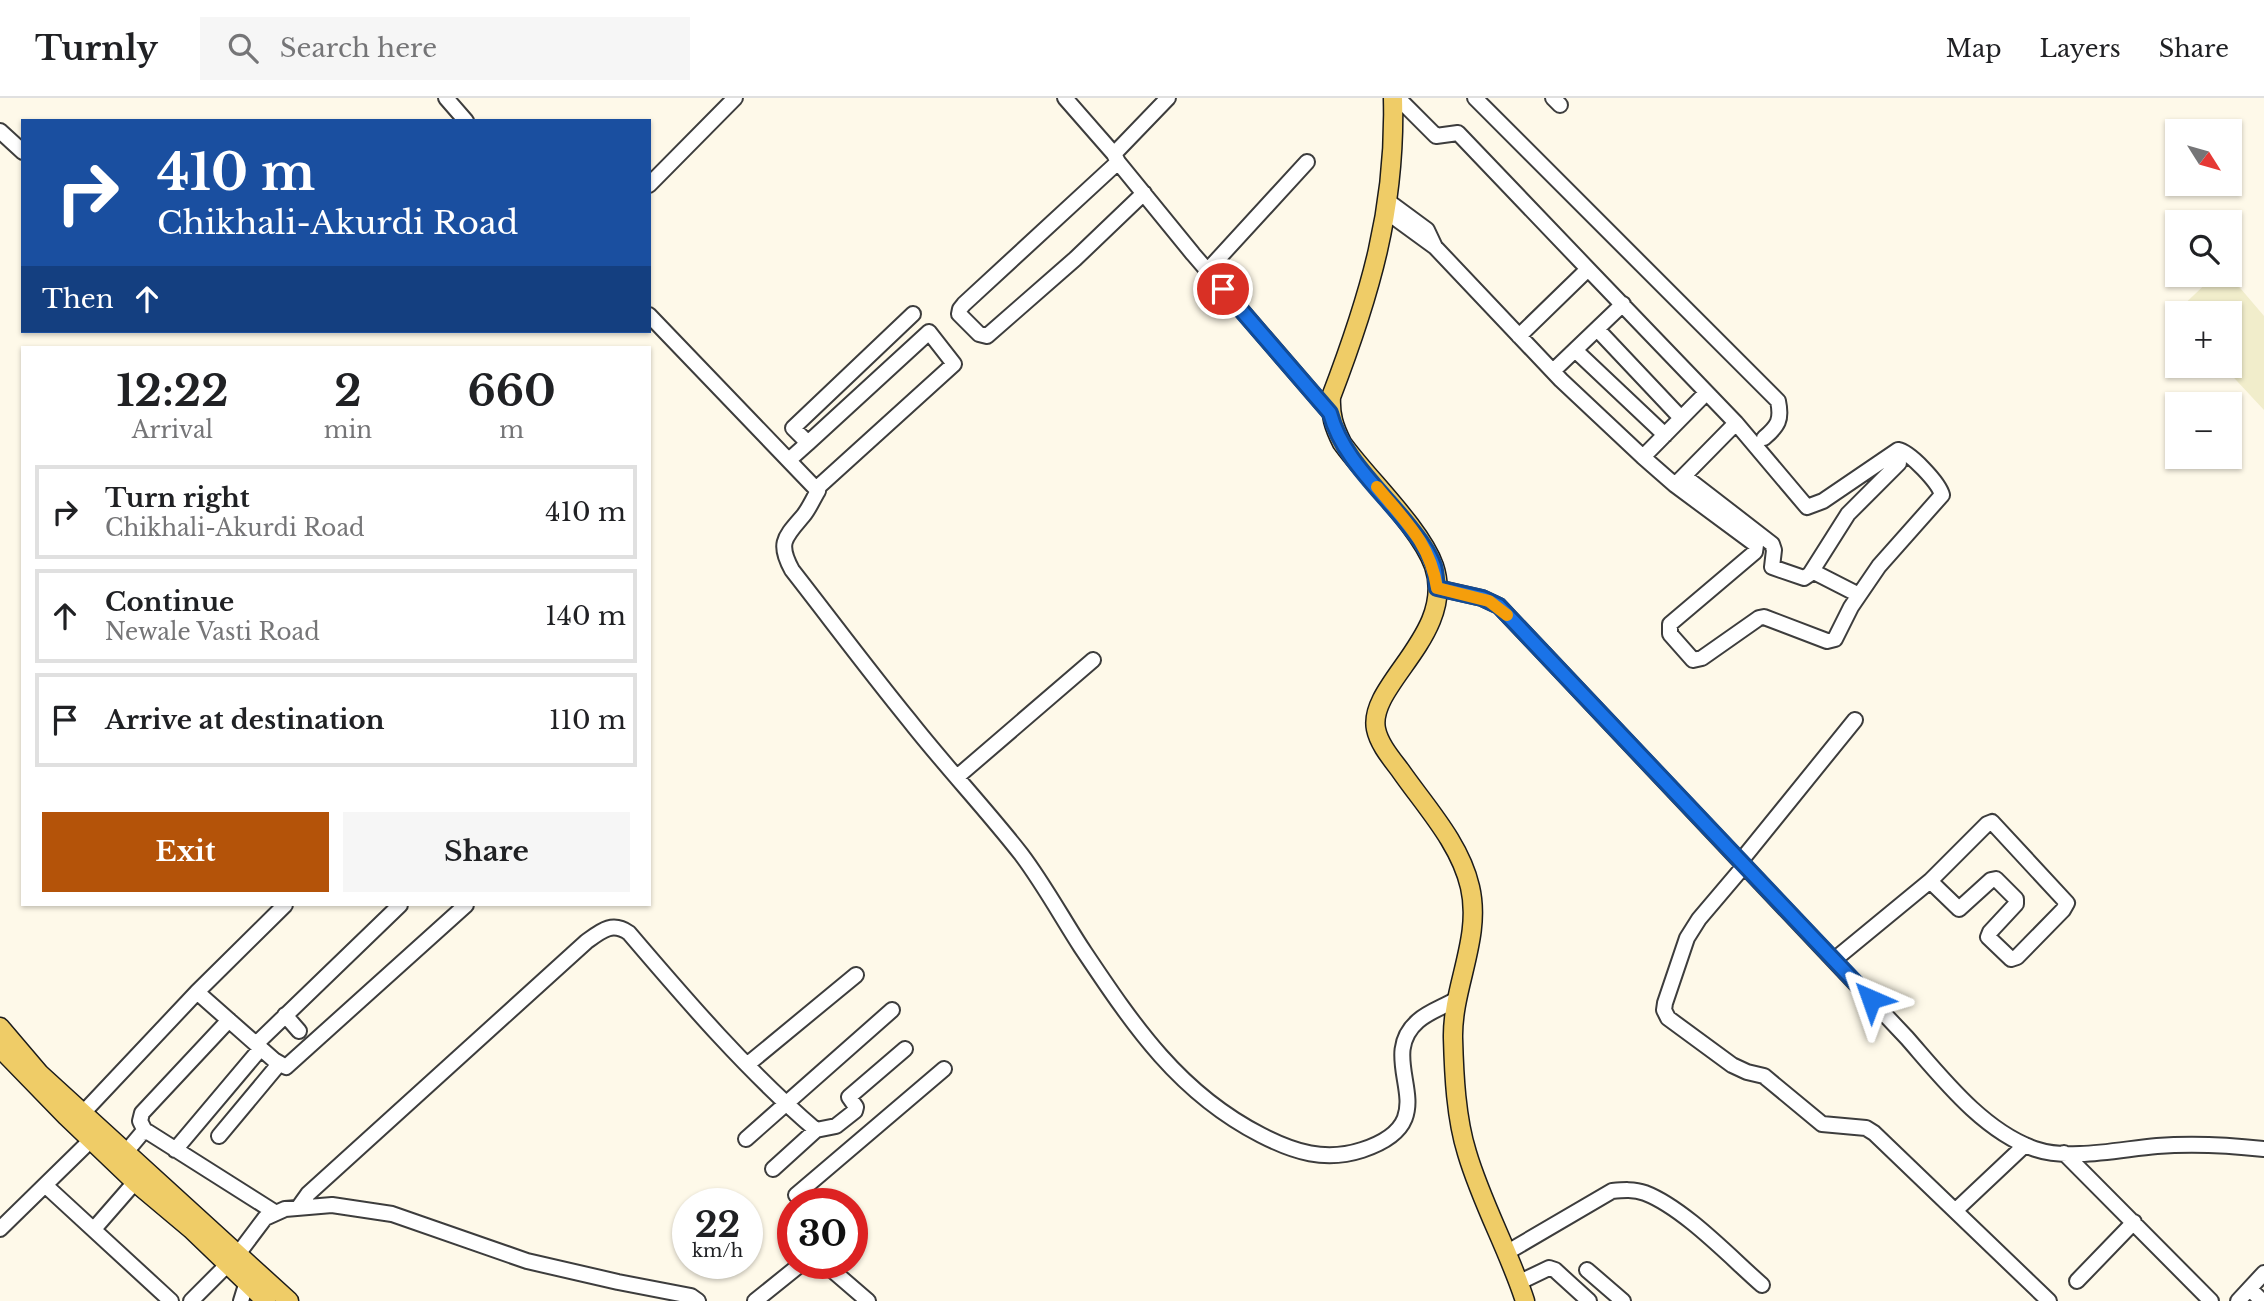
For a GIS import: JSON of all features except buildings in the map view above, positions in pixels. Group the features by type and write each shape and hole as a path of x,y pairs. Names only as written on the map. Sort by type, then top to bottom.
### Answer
{"main road":[{"path":"1395,98 1388,207 1375,269 1331,397 1330,413 1334,427 1353,458 1414,532 1434,566 1437,598 1426,632 1381,703 1375,727 1387,752 1456,849 1469,883 1473,915 1455,1000 1453,1038 1457,1098 1467,1153 1525,1301"},
{"path":"0,1027 40,1074 126,1152 233,1259 247,1284 266,1301"},
{"path":"0,1048 135,1182 233,1259"},
{"path":"247,1284 289,1301"}],"street":[{"path":"446,98 464,119"},
{"path":"651,183 735,98"},
{"path":"1065,98 1207,271 1330,413"},
{"path":"1144,193 992,333 987,336 979,334 959,314 964,304 1116,158 1168,98"},
{"path":"1395,98 1436,136 1458,133 1735,424 1807,508 1823,502 1898,450 1909,455 1939,488 1942,495 1878,566 1833,641 1764,617 1756,619 1702,659 1693,660 1670,634 1670,624 1755,552 1756,545 1679,481"},
{"path":"1475,98 1778,401 1781,413 1779,424 1764,439"},
{"path":"0,131 21,150"},
{"path":"1207,271 1307,162"},
{"path":"1388,207 1427,230 1435,247 1519,336 1643,457 1772,544 1772,567 1804,578 1812,571 1848,514 1899,463"},
{"path":"1519,336 1588,269"},
{"path":"1553,371 1623,304"},
{"path":"775,446 914,314"},
{"path":"651,317 818,491 805,513 788,531 783,546 784,556 792,570 909,721 1029,865 1080,946 1142,1036 1189,1087 1222,1113 1288,1149 1318,1156 1337,1156 1360,1151 1389,1138 1406,1120 1409,1108 1402,1065 1409,1032 1418,1021 1455,1000"},
{"path":"1597,329 1681,418"},
{"path":"789,460 929,332 954,364 816,489"},
{"path":"1575,350 1665,435"},
{"path":"1643,457 1706,393"},
{"path":"1679,481 1735,424"},
{"path":"793,428 808,443"},
{"path":"1812,571 1859,595"},
{"path":"1437,588 1482,598 1499,606 1907,1038 1950,1088 2001,1131 2039,1151 2064,1153 2205,1143 2264,1149"},
{"path":"957,777 1093,660"},
{"path":"1855,720 1699,919 1687,938 1665,1003 1666,1014 1732,1065 1764,1076 1822,1124 1867,1128 1874,1133 2049,1301"},
{"path":"1834,960 1930,881 1992,822 2067,903 2027,947 2011,959 1988,936 2016,904 2016,899 1996,879 1991,880 1959,909 1930,881"},
{"path":"82,1114 197,992 284,906"},
{"path":"175,1150 285,1016 399,906"},
{"path":"197,992 286,1068 465,906"},
{"path":"298,1208 308,1194 605,927 621,927 629,933 667,978 785,1104 816,1130"},
{"path":"748,1064 856,975"},
{"path":"746,1139 892,1010"},
{"path":"285,1016 299,1031"},
{"path":"229,1020 142,1113 140,1121 145,1131 276,1213"},
{"path":"773,1169 816,1130 836,1126 855,1111 856,1107 849,1097 905,1049"},
{"path":"219,1136 279,1064"},
{"path":"804,1188 944,1069"},
{"path":"126,1152 145,1131"},
{"path":"0,1229 92,1140"},
{"path":"1956,1210 2025,1145"},
{"path":"2064,1153 2211,1301"},
{"path":"94,1229 135,1182"},
{"path":"45,1185 171,1301"},
{"path":"1506,1252 1612,1191 1628,1190 1644,1193 1665,1204 1762,1285"},
{"path":"191,1301 233,1259 259,1223 285,1209 332,1206 393,1214 527,1261 691,1296 698,1301"},
{"path":"2077,1281 2134,1222"},
{"path":"1518,1283 1549,1268 1555,1270 1589,1301"},
{"path":"1587,1270 1623,1301"},
{"path":"2238,1301 2264,1273"},
{"path":"755,1301 783,1279"},
{"path":"842,1279 868,1301"},
{"path":"2250,1289 2262,1301"}],"shaded area":[{"path":"2202,287 2239,287 2264,316 2264,410 2234,378 2242,378 2242,301 2188,301"}],"slow traffic":[{"path":"1377,487 1425,548 1434,566 1437,588 1482,598 1497,605 1507,615"}],"route":[{"path":"1223,289 1330,413 1342,443 1425,548 1434,566 1437,588 1482,598 1499,606 1871,999"}]}
